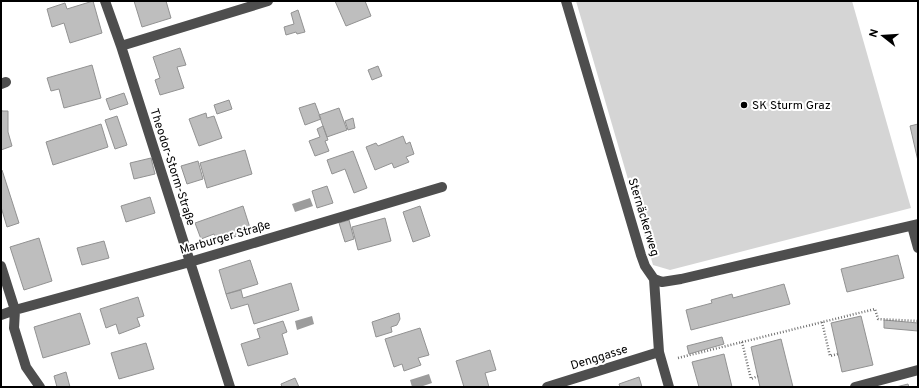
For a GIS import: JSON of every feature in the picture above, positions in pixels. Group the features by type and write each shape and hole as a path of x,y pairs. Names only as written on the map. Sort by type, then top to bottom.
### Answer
{"street":[{"name":"Theodor-Storm-Straße","path":"105,1 121,46 230,387"},
{"path":"121,46 268,1"},
{"name":"Sternäckerweg","path":"566,1 641,255 645,266 654,279"},
{"name":"Marburger Straße","path":"1,314 190,262 442,187"},
{"path":"669,387 659,352 654,279 662,282 682,280 915,225 918,248"},
{"path":"1,266 15,310 14,328 26,367 40,387"},
{"name":"Denggasse","path":"547,387 659,352"},
{"path":"855,387 918,370"}],"path":[{"path":"678,358 875,309 878,319 918,321"},
{"path":"822,322 830,356 838,354"},
{"path":"742,342 751,379 758,376"}],"shaded area":[{"name":"SK Sturm Graz","path":"576,1 852,1 911,208 670,270 653,265"},
{"path":"310,198 313,206 295,212 292,204"},
{"path":"312,316 314,324 297,330 295,321"},
{"path":"429,374 432,383 420,387 412,387 410,380"}],"building":[{"path":"93,1 102,33 70,43 64,23 52,27 47,9 65,3 67,9"},
{"path":"134,1 166,1 171,18 142,27"},
{"path":"335,1 365,1 371,16 346,26"},
{"path":"298,10 305,32 297,34 296,32 286,35 284,27 294,24 291,13"},
{"path":"180,48 186,65 177,67 184,88 160,95 155,80 160,78 153,57"},
{"path":"92,65 101,98 64,108 59,89 51,91 47,78"},
{"path":"378,66 382,76 372,80 368,70"},
{"path":"124,93 128,104 110,110 106,99"},
{"path":"229,100 232,109 217,114 214,105"},
{"path":"315,103 321,119 305,125 299,108"},
{"path":"1,108 2,111 8,111 8,132 12,146 1,150"},
{"path":"339,108 347,130 327,137 319,115"},
{"path":"206,113 207,118 214,116 222,138 199,146 189,119"},
{"path":"117,116 127,145 115,149 105,120"},
{"path":"353,118 355,128 348,130 345,121"},
{"path":"101,124 108,147 53,165 46,142"},
{"path":"918,124 918,161 910,126"},
{"path":"323,126 328,140 325,141 329,151 315,156 309,141 320,137 317,129"},
{"path":"403,136 406,144 410,142 414,154 406,157 409,162 394,168 392,163 375,170 366,147 376,143 378,146"},
{"path":"245,150 252,174 207,188 200,163"},
{"path":"353,151 367,188 354,193 345,169 332,174 327,160"},
{"path":"151,158 155,174 134,179 130,163"},
{"path":"198,161 203,179 187,184 181,166"},
{"path":"1,170 19,223 7,227 1,207"},
{"path":"327,186 333,203 317,208 312,191"},
{"path":"150,197 155,213 126,222 121,206"},
{"path":"243,206 251,231 217,243 214,234 201,239 195,223"},
{"path":"420,206 430,236 413,242 403,212"},
{"path":"385,218 391,241 358,250 352,227"},
{"path":"349,220 354,239 345,242 339,223"},
{"path":"39,238 52,281 24,290 10,247"},
{"path":"104,241 109,258 82,265 77,248"},
{"path":"898,255 904,278 847,292 841,269"},
{"path":"250,260 258,284 226,294 219,270"},
{"path":"291,283 299,310 254,324 248,304 231,309 226,294 241,290 243,298"},
{"path":"784,284 790,304 691,330 686,310 712,303 711,300 732,294 733,298"},
{"path":"138,297 144,316 137,318 140,326 119,334 116,324 106,328 100,309"},
{"path":"80,313 90,344 43,358 34,327"},
{"path":"399,313 400,319 397,325 391,327 392,332 376,337 372,322"},
{"path":"861,316 873,365 842,372 831,323"},
{"path":"884,320 918,323 918,331 884,328"},
{"path":"283,321 287,332 282,334 288,354 248,366 241,344 260,338 257,329"},
{"path":"420,328 429,355 418,358 421,365 404,371 402,364 394,367 385,339"},
{"path":"722,337 724,344 689,354 687,346"},
{"path":"781,339 793,387 760,387 751,347"},
{"path":"146,343 154,369 119,379 111,353"},
{"path":"490,350 496,370 485,373 489,387 464,387 456,361"},
{"path":"724,354 732,387 699,387 692,362"},
{"path":"66,372 70,387 57,387 54,376"},
{"path":"639,377 642,387 620,387 619,384"},
{"path":"295,378 299,387 282,387 281,384"},
{"path":"908,384 909,387 896,387"}],"place":[{"name":"SK Sturm Graz","path":"744,105"}]}
